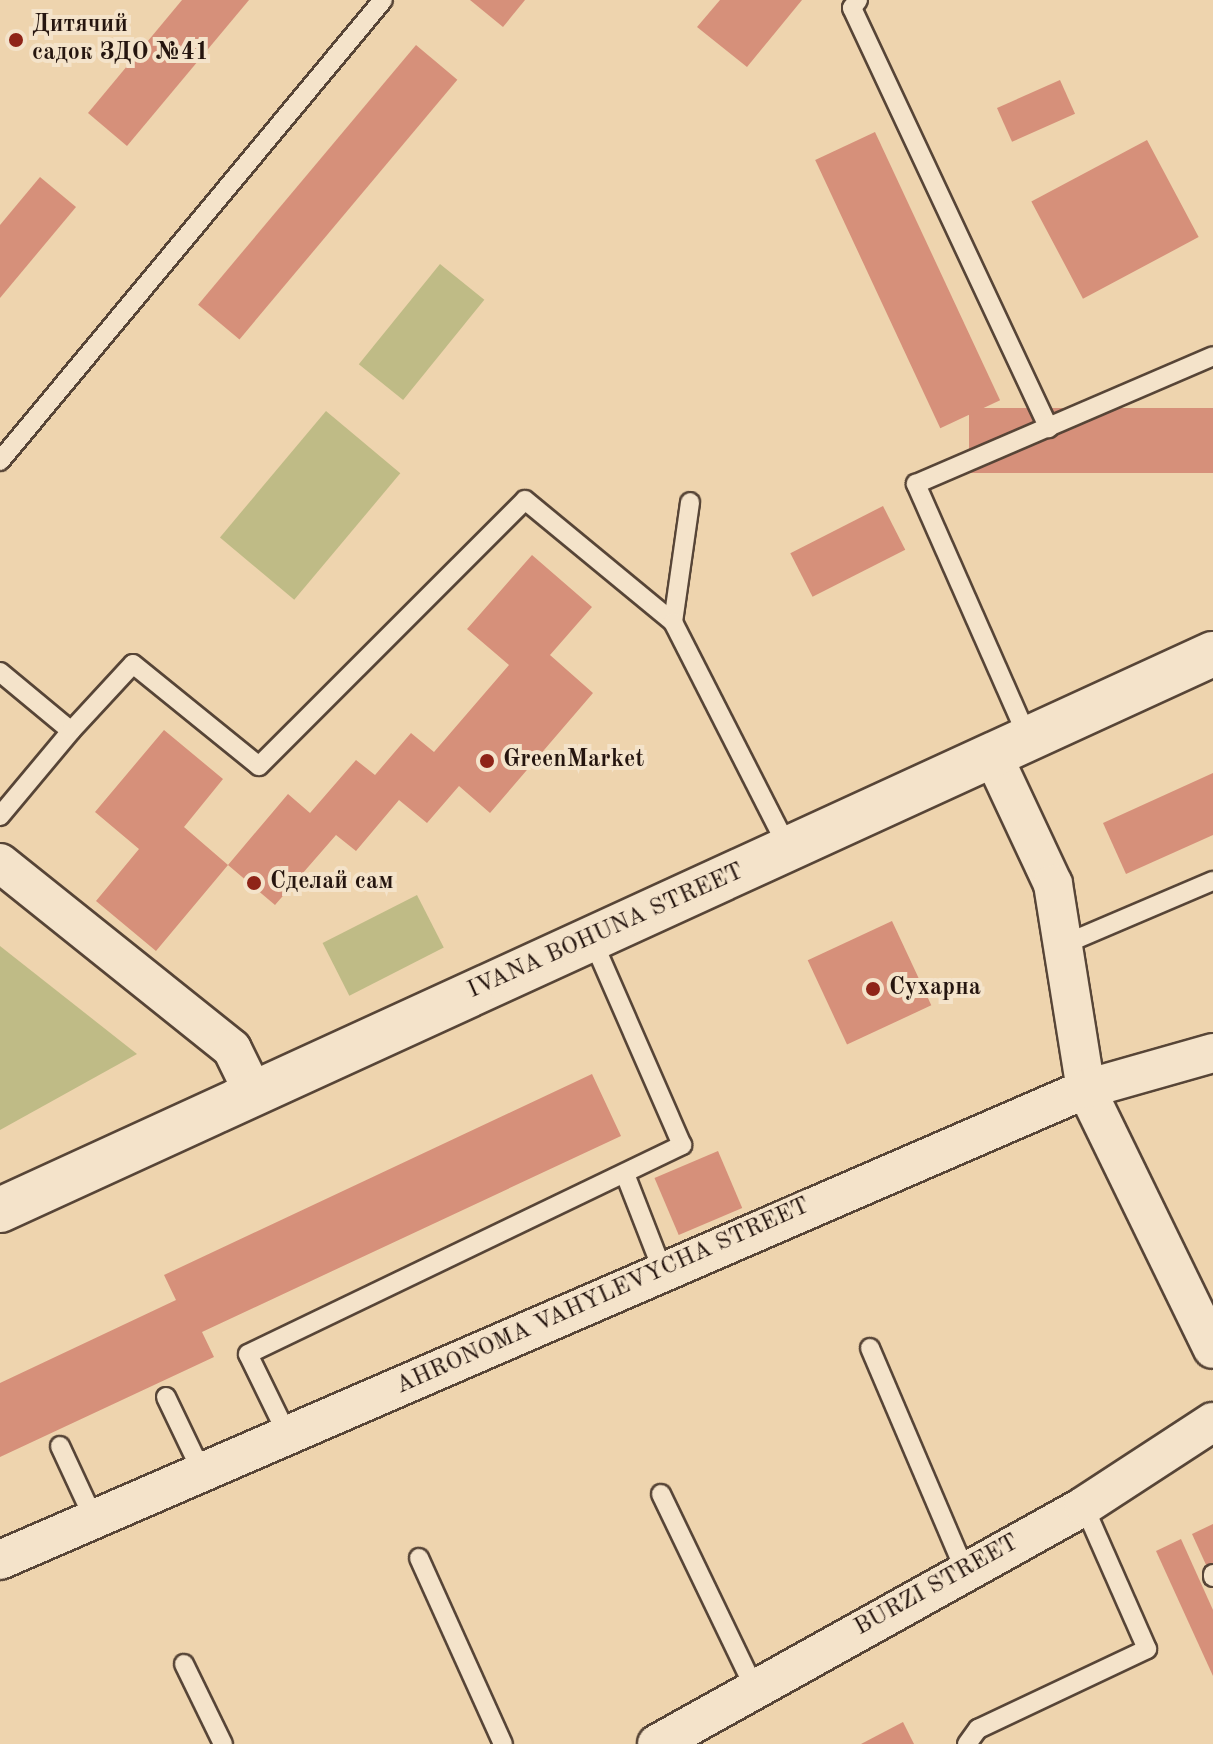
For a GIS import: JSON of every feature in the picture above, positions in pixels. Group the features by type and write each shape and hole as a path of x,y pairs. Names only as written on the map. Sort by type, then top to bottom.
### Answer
{"street":[{"name":"IVANA BOHUNA STREET","path":"0,1210 591,937 790,852 1213,654"},
{"path":"1011,747 1065,944 1086,1089 1213,1349"},
{"path":"0,863 232,1049 254,1094"},
{"name":"AHRONOMA VAHYLEVYCHA STREET","path":"0,1560 200,1468 288,1436 662,1269 1086,1089 1213,1053"},
{"name":"BURZI STREET","path":"657,1744 701,1732 754,1687 1084,1506 1213,1422"}],"lane":[{"path":"0,461 383,0"},
{"path":"858,0 852,8 1049,428"},
{"path":"1011,747 916,484 1213,356"},
{"path":"0,816 71,731 133,664 259,766 525,500 673,622 790,852"},
{"path":"673,622 690,502"},
{"path":"0,672 71,731"},
{"path":"1065,944 1213,881"},
{"path":"288,1436 248,1354 682,1145 591,937"},
{"path":"625,1174 662,1269"},
{"path":"870,1348 965,1571"},
{"path":"166,1397 200,1468"},
{"path":"60,1446 93,1517"},
{"path":"661,1494 754,1687"},
{"path":"967,1744 978,1729 1147,1649 1084,1506"},
{"path":"419,1558 503,1744"},
{"path":"184,1664 223,1744"}],"shaded area":[{"path":"440,264 484,300 403,400 359,364"},
{"path":"326,411 400,473 294,600 220,537"},
{"path":"417,895 444,948 349,996 323,943"},
{"path":"0,946 137,1054 0,1130"}],"building":[{"path":"182,0 249,0 127,146 88,113"},
{"path":"470,0 525,0 503,27"},
{"path":"720,0 802,0 747,67 697,27"},
{"path":"416,45 457,80 239,339 198,305"},
{"path":"1060,80 1075,114 1012,142 997,108"},
{"path":"875,132 1000,400 940,428 815,160"},
{"path":"1147,140 1199,237 1083,299 1031,202"},
{"path":"40,177 76,207 0,298 0,225"},
{"path":"969,408 1213,408 1213,473 969,473"},
{"path":"883,506 905,550 813,597 790,553"},
{"path":"532,555 592,607 550,655 593,693 490,813 459,786 427,823 399,800 356,851 336,835 275,905 228,865 288,794 310,813 356,760 375,775 411,733 434,752 509,665 467,629"},
{"path":"164,730 223,779 184,827 228,865 156,951 96,901 139,849 95,812"},
{"path":"1213,773 1213,835 1126,874 1103,823"},
{"name":"Сухарна","path":"892,921 931,1005 847,1045 808,960"},
{"path":"592,1074 621,1136 202,1332 214,1357 0,1457 0,1383 176,1300 164,1275"},
{"path":"718,1151 742,1208 679,1235 654,1178"},
{"path":"1213,1524 1213,1564 1207,1567 1192,1534"},
{"path":"1181,1539 1213,1610 1213,1676 1156,1551"},
{"path":"903,1722 914,1744 861,1744"}],"place":[{"name":"Дитячий садок ЗДО №41","path":"16,40"},
{"name":"GreenMarket","path":"487,761"},
{"name":"Сделай сам","path":"254,883"},
{"name":"Сухарна","path":"873,989"}]}
